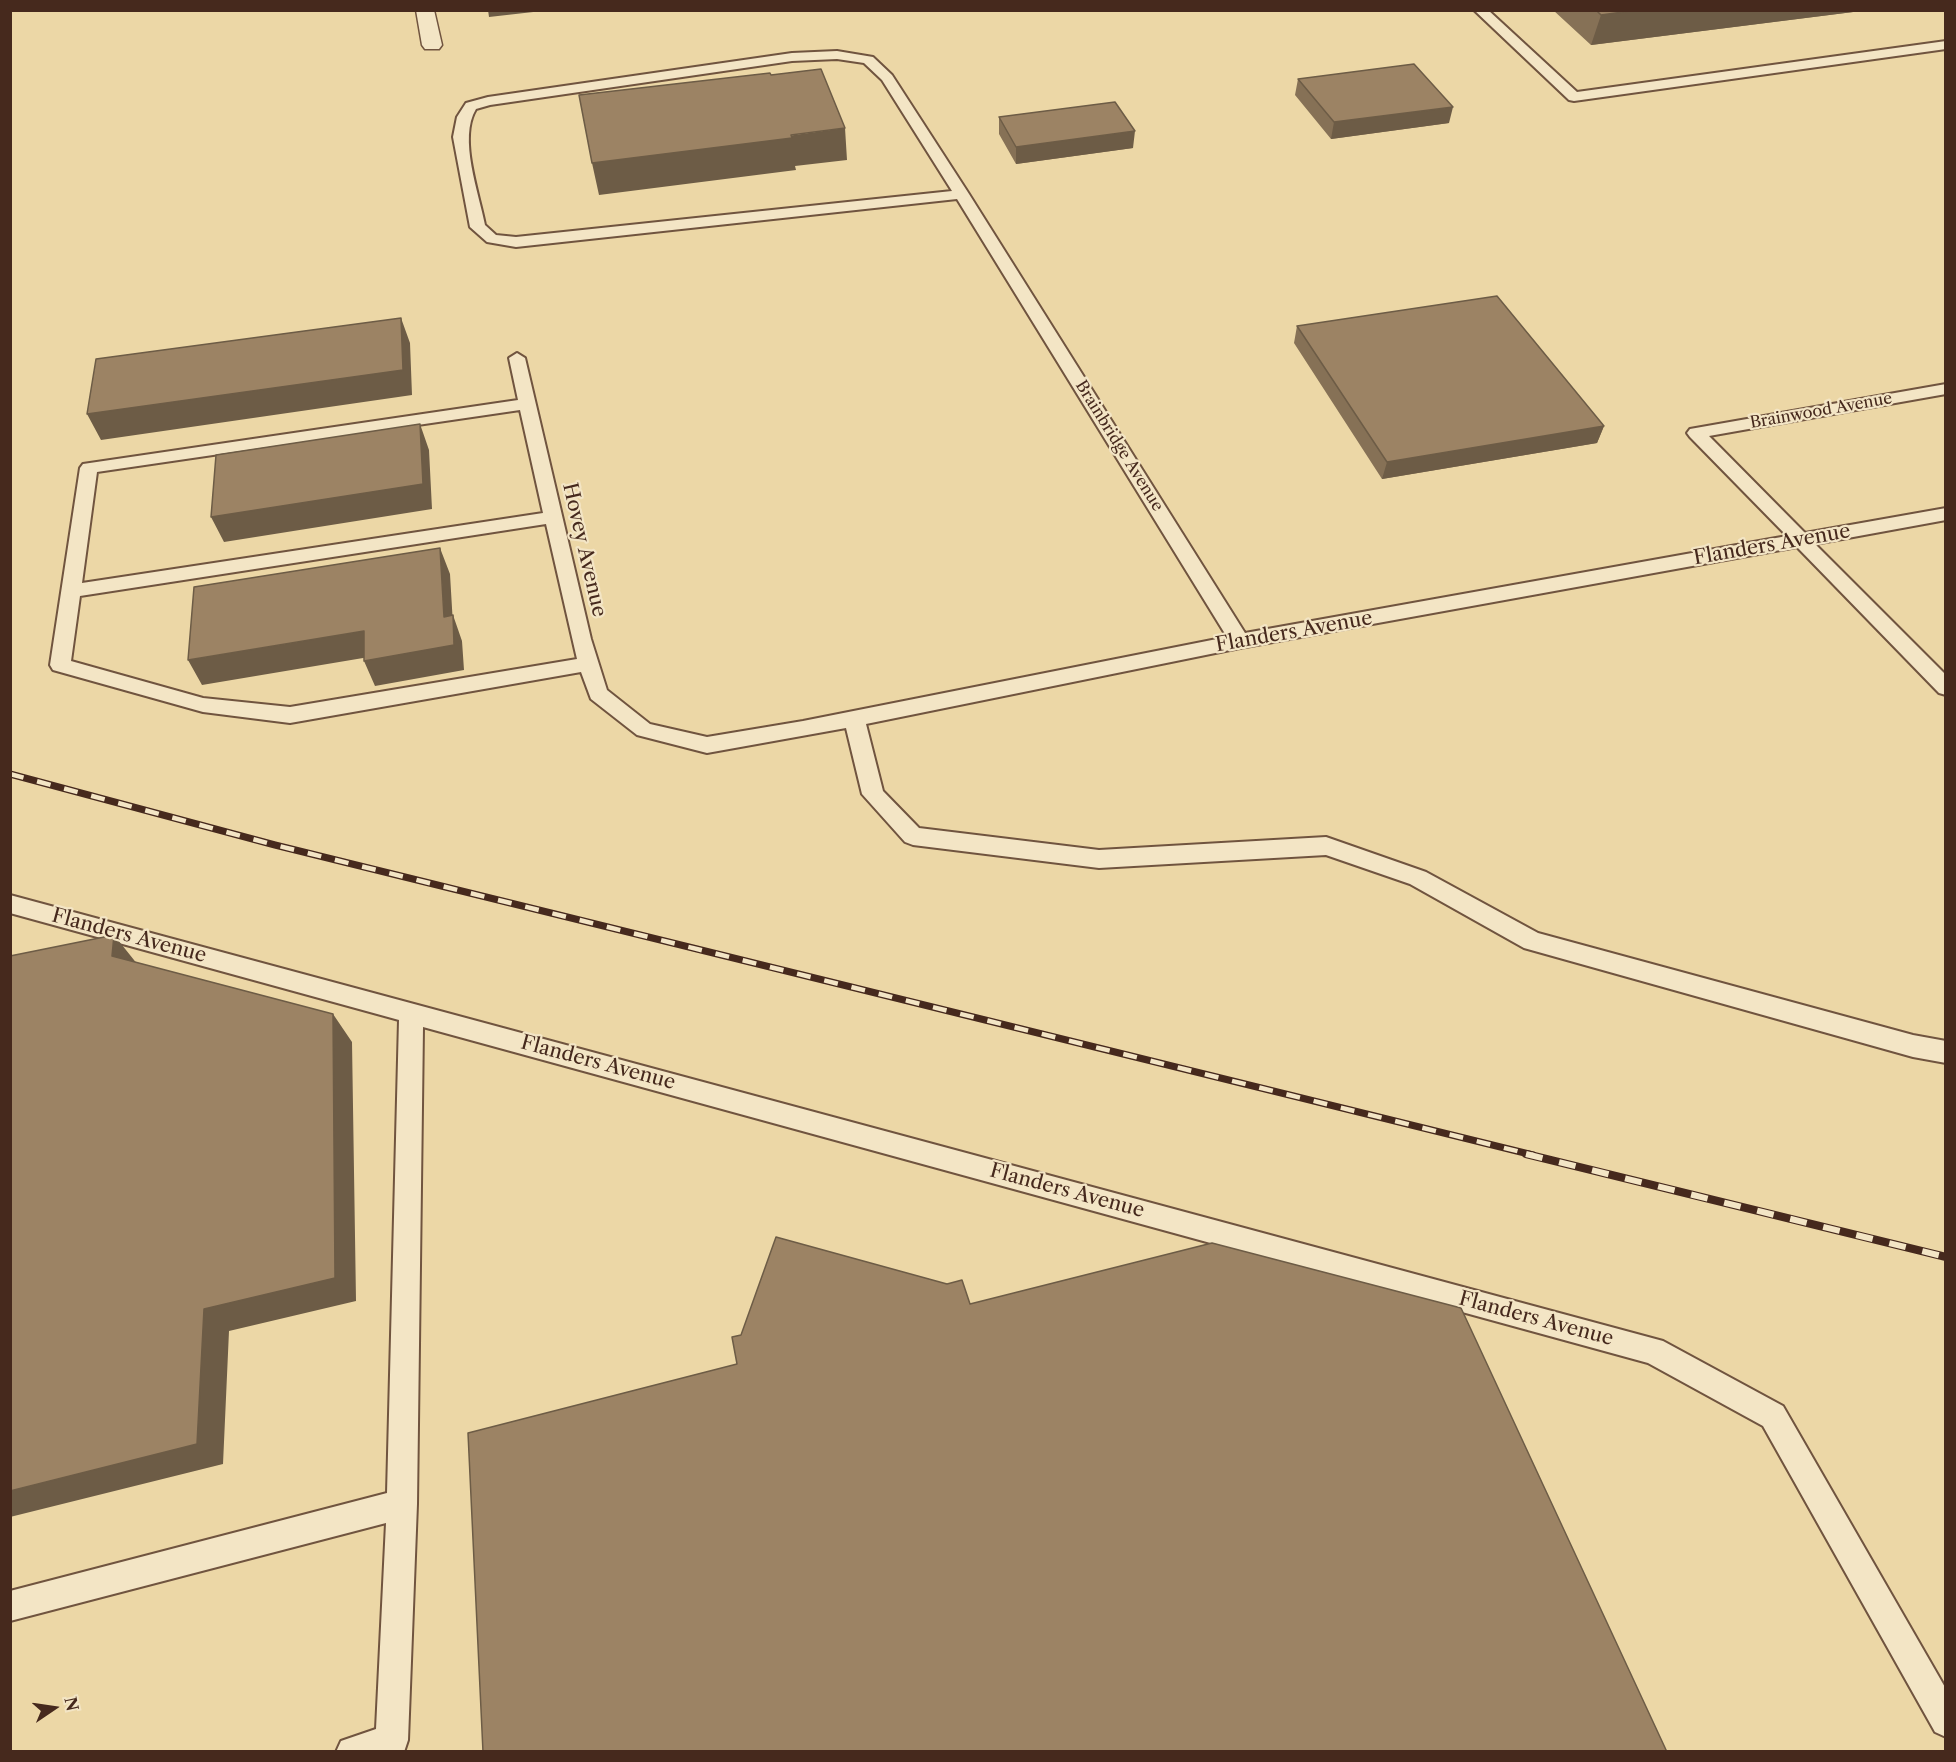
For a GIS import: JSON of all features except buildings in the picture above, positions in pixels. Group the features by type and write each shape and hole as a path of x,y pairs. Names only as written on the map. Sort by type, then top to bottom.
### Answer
{"street":[{"path":"425,10 432,45"}],"lane":[{"path":"1480,10 1574,97 1946,45"},
{"name":"Brainbridge Avenue","path":"962,194 516,242 492,239 478,227 460,137 464,117 471,106 488,101 792,57 837,55 868,60 887,78 962,194 1240,641"},
{"name":"Hovey Avenue","path":"517,358 553,517 598,694 644,730"},
{"name":"Brainwood Avenue","path":"1802,540 1696,433 1946,389"},
{"path":"527,404 89,468 60,666 204,705 290,715 589,664"},
{"name":"Flanders Avenue","path":"644,730 707,745 854,719 1240,641 1946,514"},
{"path":"71,591 553,517"},
{"path":"1802,540 1946,688"},
{"path":"854,719 873,794 913,836 1099,859 1326,846 1418,878 1532,941 1913,1046 1946,1052"},
{"name":"Flanders Avenue","path":"10,904 1653,1351 1773,1416 1946,1721"},
{"path":"352,1752 390,1746 402,1504 411,1012"},
{"path":"10,1606 402,1504"}],"railway":[{"path":"10,774 275,845 1533,1155"},
{"path":"1526,1154 1946,1257"}]}
